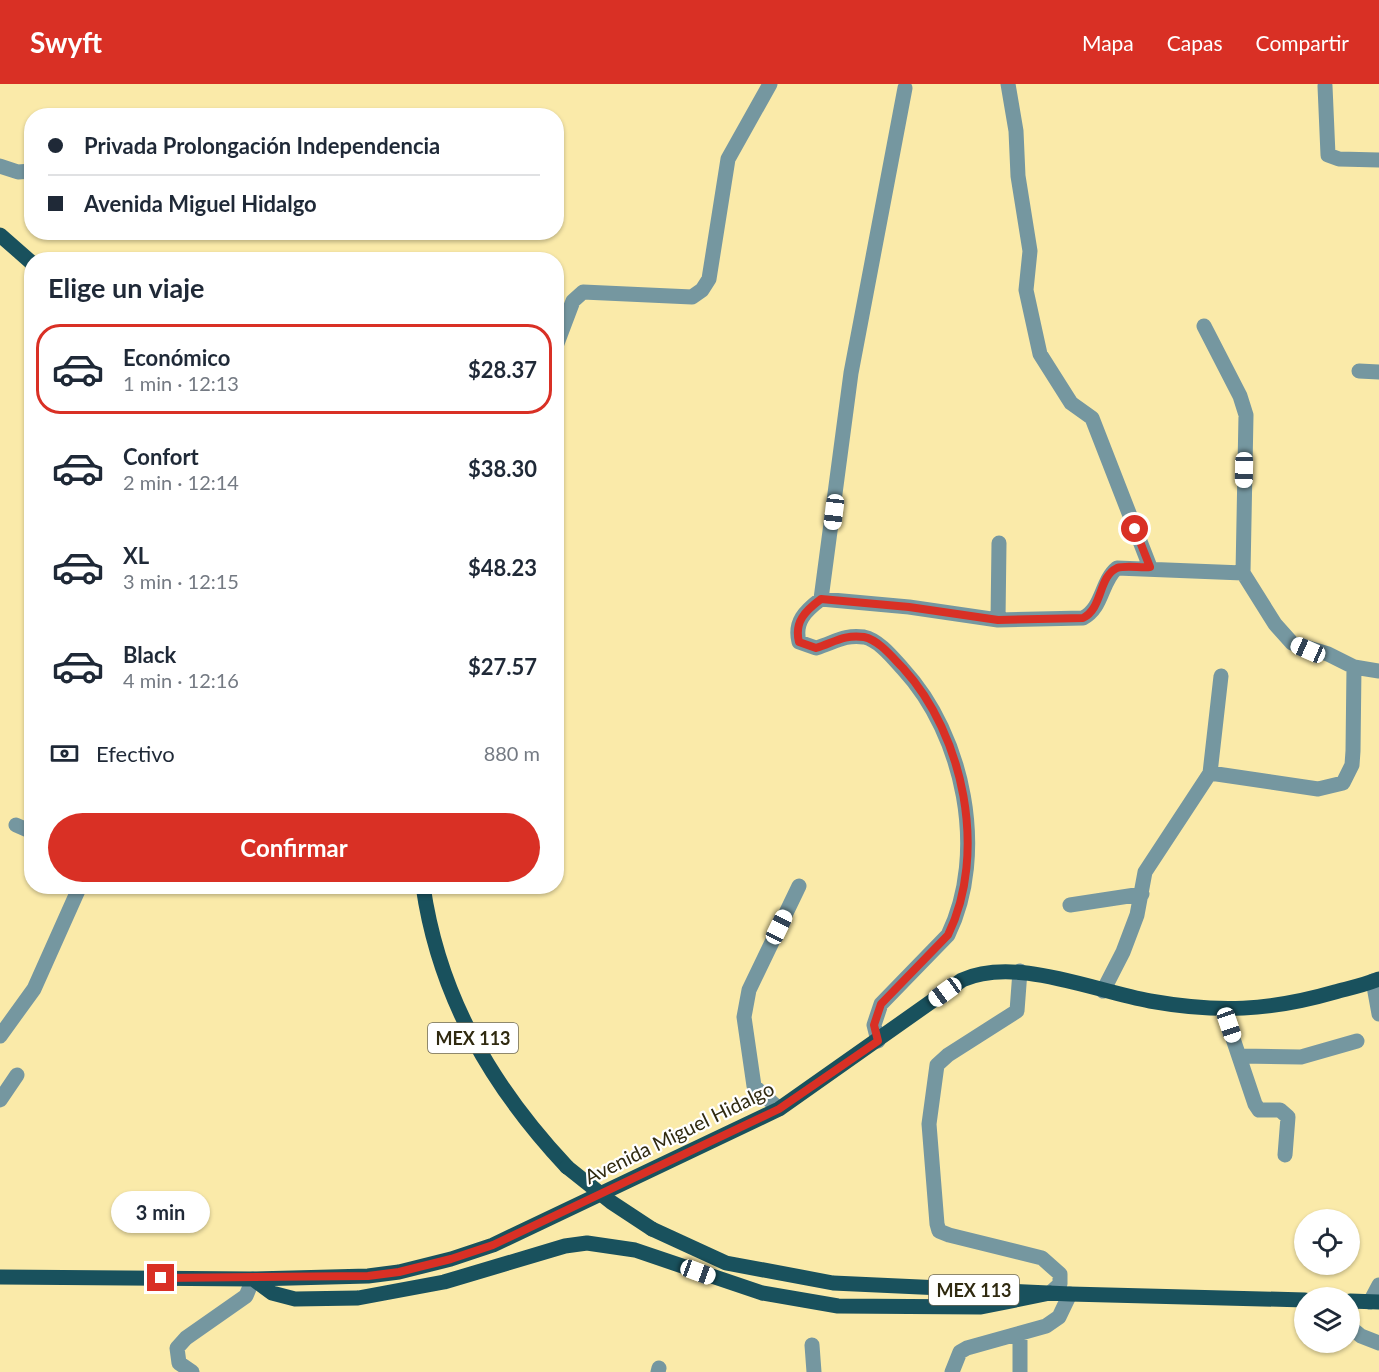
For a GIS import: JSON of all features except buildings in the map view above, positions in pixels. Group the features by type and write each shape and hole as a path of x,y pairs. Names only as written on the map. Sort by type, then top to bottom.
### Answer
{"main road":[{"path":"0,235 24,256"},
{"name":"MEX 113","path":"425,894 445,980 471,1036 497,1082 531,1129 567,1167 611,1202 652,1229 726,1263 833,1283 1070,1294 1294,1300"},
{"name":"Avenida Miguel Hidalgo","path":"0,1277 253,1279 368,1276 399,1272 451,1259 493,1245 779,1109 962,980 991,970 1020,971 1150,1001 1223,1009 1265,1009 1376,980"},
{"path":"253,1279 272,1293 295,1299 358,1298 444,1282 565,1246 587,1243 635,1250 762,1293 838,1306 981,1307 1050,1293"},
{"path":"1360,1301 1375,1302"}],"street":[{"path":"564,325 573,301 583,292 692,297 702,291 709,279 728,159 770,84"},
{"path":"1008,84 1017,131 1018,176 1030,251 1026,290 1041,354 1071,403 1092,418 1150,567"},
{"path":"1325,86 1328,155 1339,159 1379,160"},
{"path":"821,599 851,373 905,88"},
{"path":"0,166 24,172"},
{"path":"1204,326 1240,396 1246,415 1242,573 1275,624 1292,643 1308,650 1328,654 1354,667 1379,671"},
{"path":"1359,371 1379,372"},
{"path":"998,620 999,543"},
{"path":"878,1041 874,1025 881,1004 948,935 954,922 969,863 968,827 958,775 942,729 913,679 891,655 866,638 843,636 816,648 799,642 798,623 807,609 821,599 909,607 998,620 1083,618 1094,611 1109,575 1118,568 1150,567 1242,573"},
{"path":"1210,773 1318,789 1343,783 1352,765 1354,667"},
{"path":"1103,991 1124,952 1142,894 1145,872 1210,773 1221,676"},
{"path":"16,825 24,828"},
{"path":"779,1109 754,1086 744,1017 749,990 799,886"},
{"path":"0,1036 34,989 76,894"},
{"path":"1070,905 1142,894"},
{"path":"1020,971 1017,1011 948,1055 937,1065 929,1124 937,1224 939,1231 949,1235 1042,1258 1060,1274 1060,1284 1050,1293"},
{"path":"1376,980 1379,1014"},
{"path":"1223,1009 1259,1110 1280,1110 1288,1117 1285,1155"},
{"path":"1240,1056 1301,1057 1357,1041"},
{"path":"0,1100 17,1075"},
{"path":"192,1372 179,1363 177,1348 186,1338 246,1296 253,1279"},
{"path":"1375,1302 1379,1286"},
{"path":"952,1372 960,1352 967,1348 1046,1326 1059,1317 1070,1294"},
{"path":"1020,1334 1020,1372"},
{"path":"1360,1335 1379,1343"},
{"path":"812,1345 814,1372"}],"route":[{"path":"161,1278 253,1279 368,1276 399,1272 451,1259 493,1245 779,1109 878,1041 874,1025 881,1004 948,935 954,922 969,863 965,807 958,775 942,729 913,679 891,655 872,640 843,636 825,646 816,648 799,642 798,623 807,609 821,599 830,602 909,607 998,620 1083,618 1094,611 1109,575 1118,568 1150,567 1135,529"}]}
